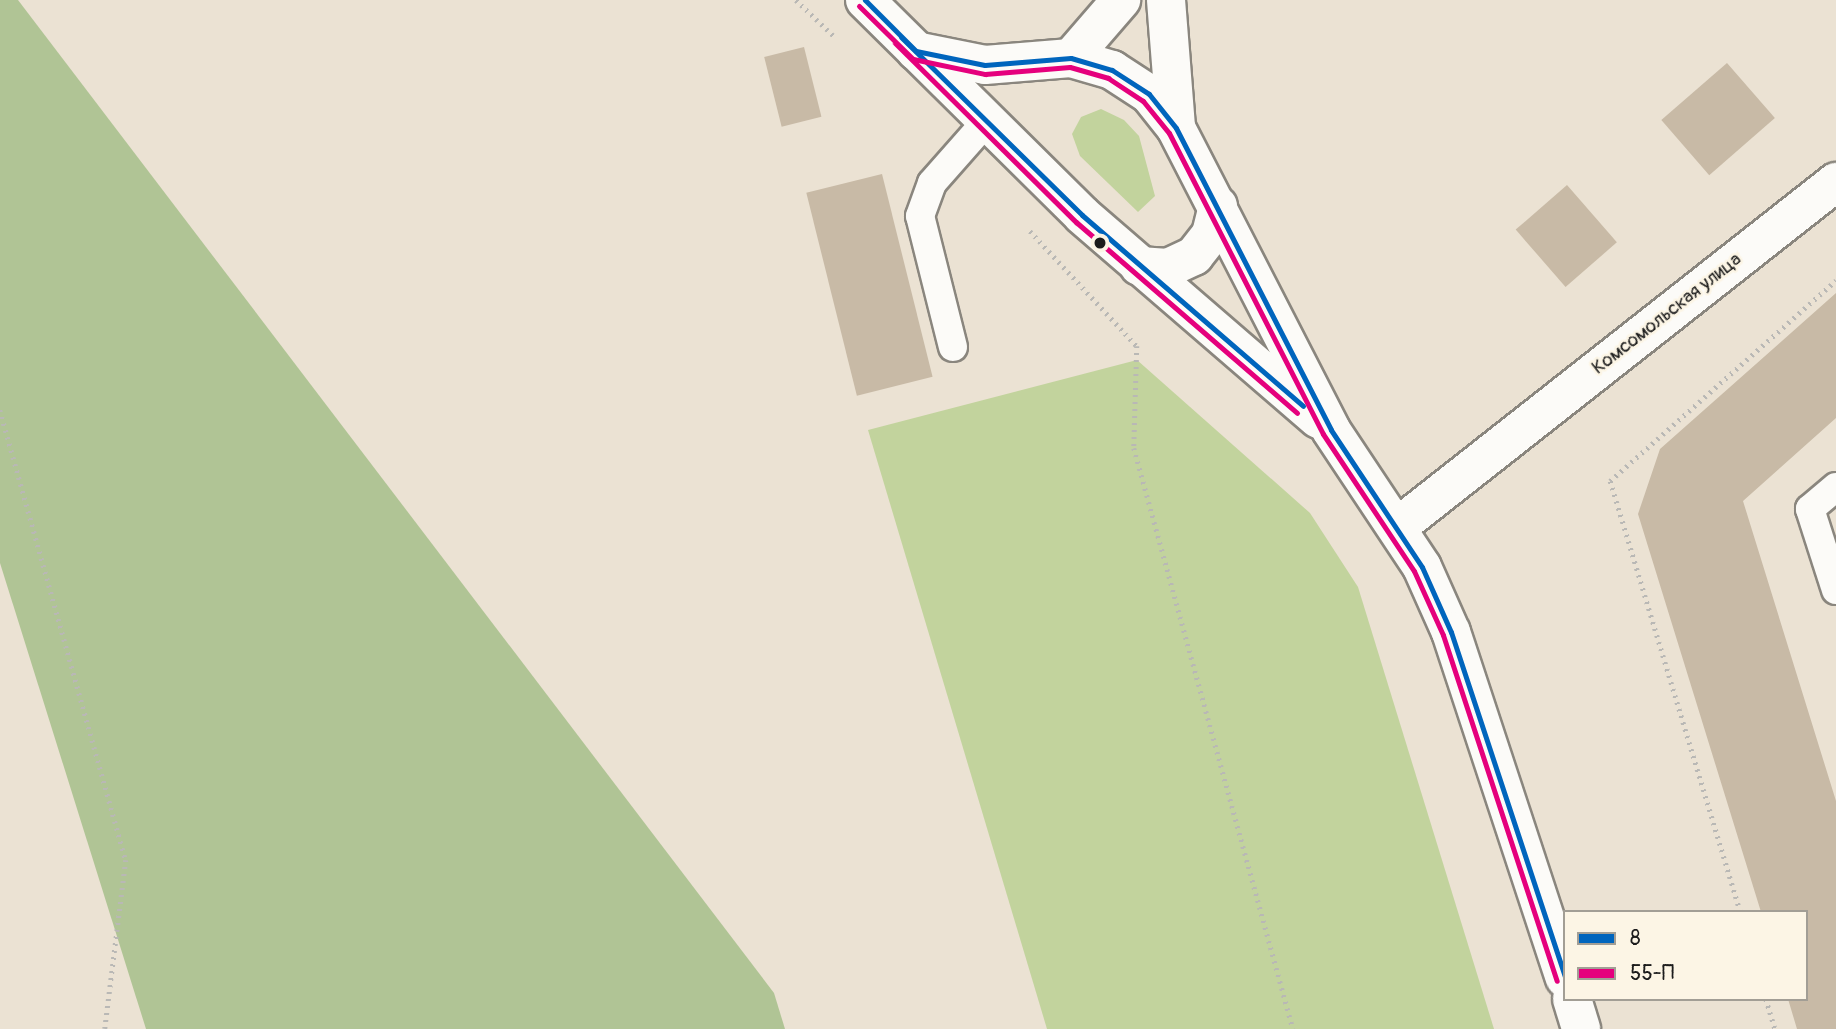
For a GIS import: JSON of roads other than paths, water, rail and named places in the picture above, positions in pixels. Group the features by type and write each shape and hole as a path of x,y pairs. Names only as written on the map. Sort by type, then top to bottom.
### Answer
{"main road":[{"path":"864,0 984,124 1139,266 1331,430"},
{"path":"1071,58 1121,0"},
{"path":"1166,0 1176,128"},
{"path":"916,51 985,65 1071,58 1112,70 1149,94 1176,128 1331,430 1400,525 1451,632 1563,972"},
{"path":"984,124 1012,79 1034,63"},
{"name":"Комсомольская улица","path":"1400,525 1836,181"},
{"path":"1139,266 1168,268 1194,256 1211,234 1217,206"},
{"path":"1573,1001 1581,1029"}],"lane":[{"path":"953,348 920,216 933,183 984,124"},
{"path":"1836,487 1810,509 1836,590"}]}
